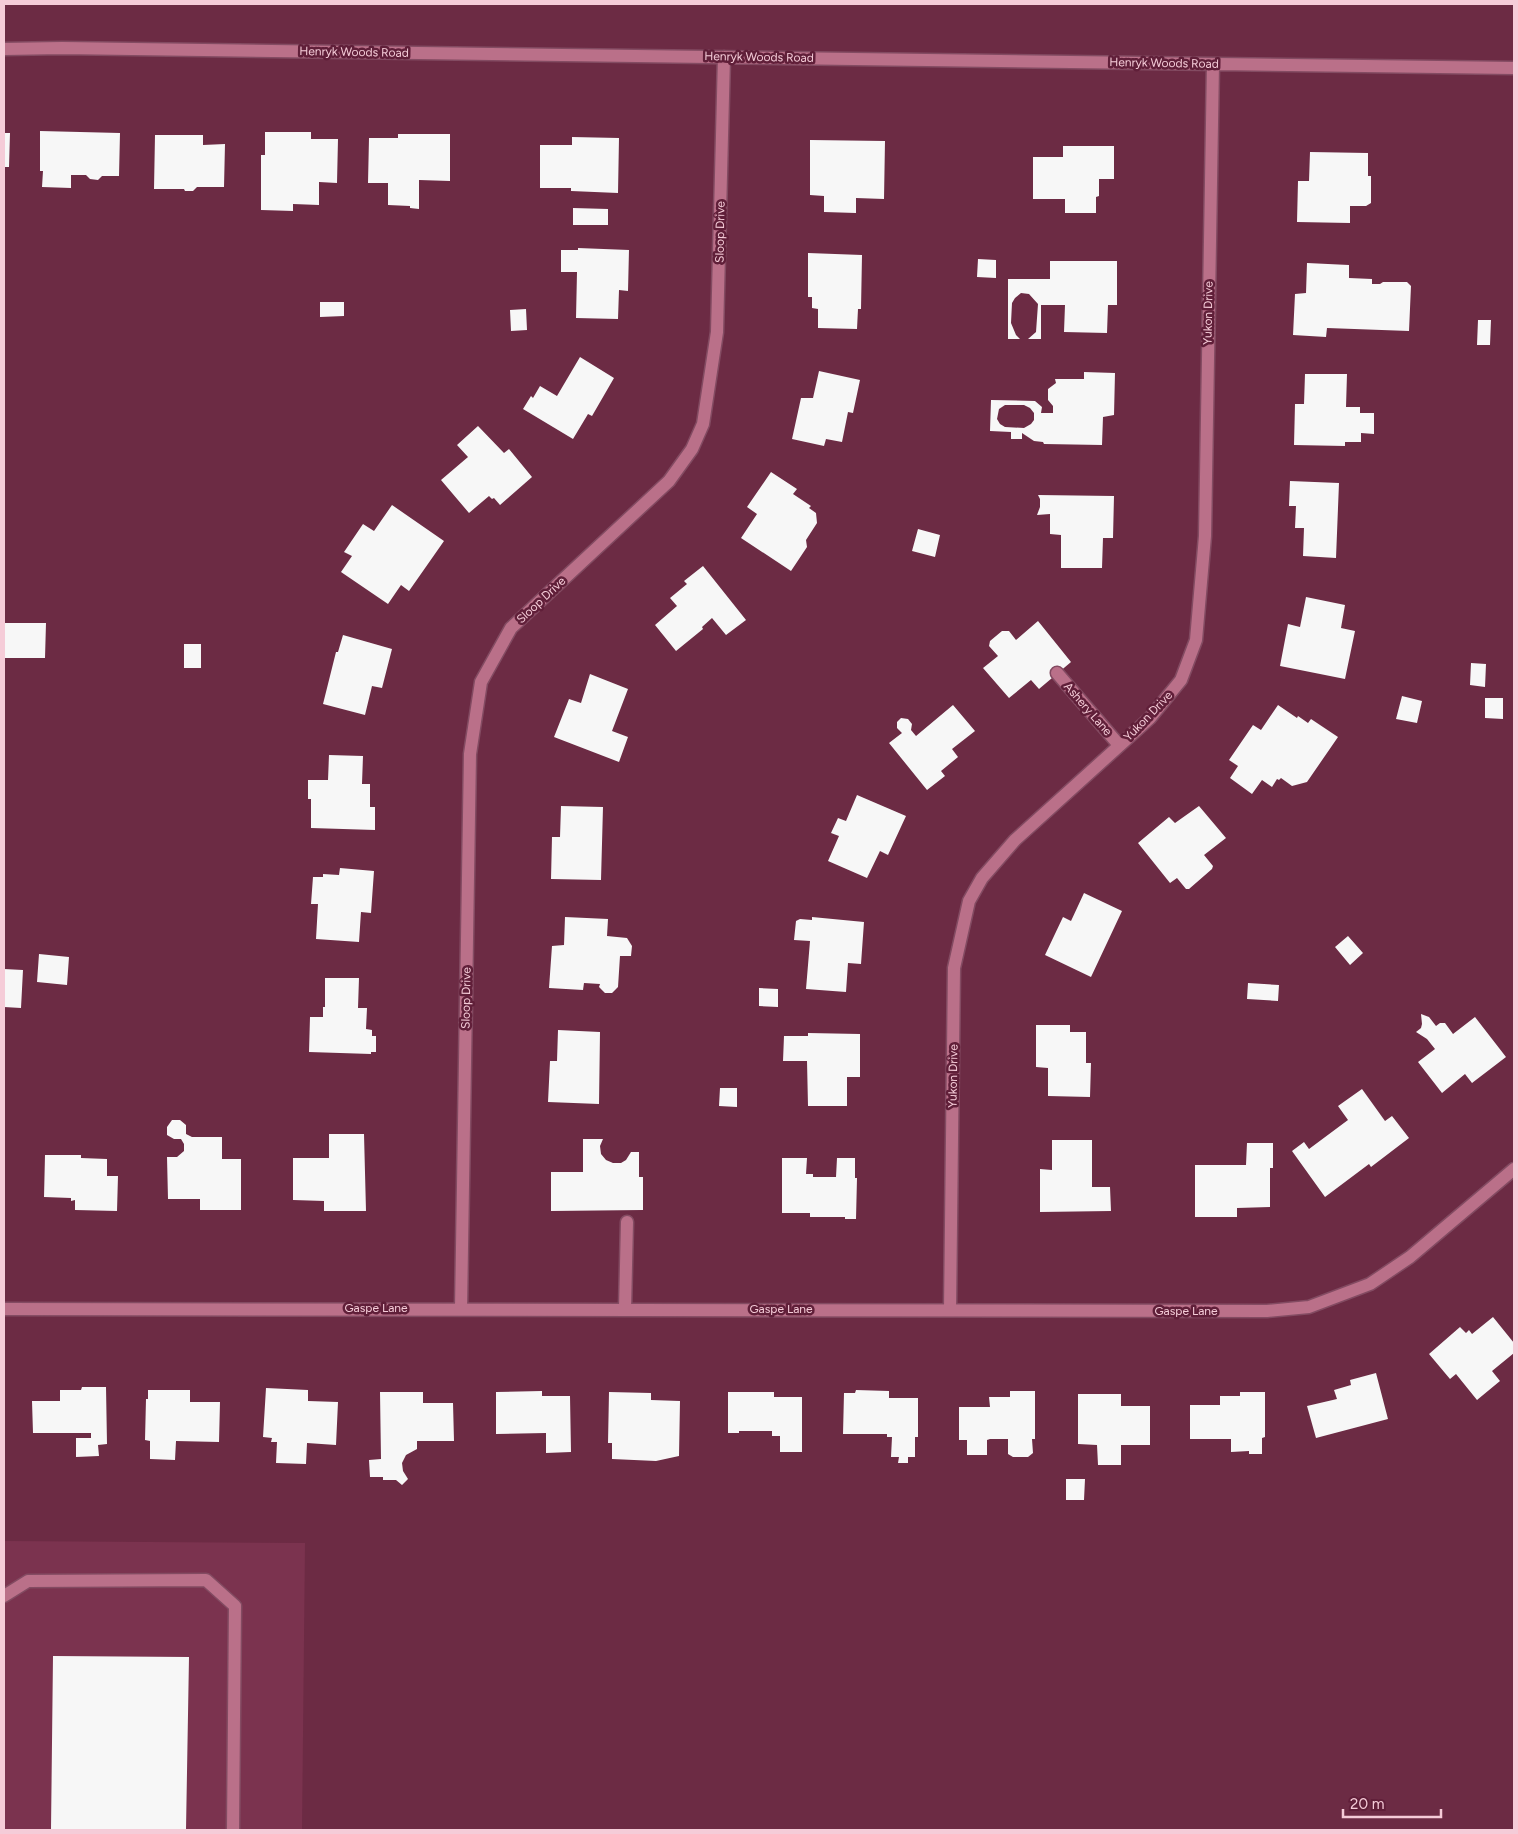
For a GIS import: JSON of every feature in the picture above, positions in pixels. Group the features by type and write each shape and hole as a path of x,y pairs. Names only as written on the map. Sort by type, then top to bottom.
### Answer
{"street":[{"name":"Henryk Woods Road","path":"4,49 724,56 1514,68"},
{"name":"Sloop Drive","path":"461,1309 470,754 482,682 511,628 669,481 692,449 703,424 717,332 724,56"},
{"name":"Yukon Drive","path":"950,1310 954,968 969,901 982,878 1015,840 1150,718 1181,680 1196,640 1204,536 1213,64"},
{"name":"Ashery Lane","path":"1058,673 1119,745"},
{"name":"Gaspe Lane","path":"4,1309 1267,1311 1309,1307 1370,1284 1410,1257 1514,1169"},
{"path":"625,1309 627,1222"},
{"path":"4,1596 28,1581 206,1580 235,1606 233,1830"}],"shaded area":[{"path":"4,1541 305,1543 302,1830 4,1830"}],"building":[{"path":"40,131 120,133 119,176 102,176 98,180 90,179 86,175 71,175 71,188 42,187 43,171 40,171"},
{"path":"265,132 311,132 311,139 338,139 337,183 319,182 319,205 293,204 293,211 261,210 261,155 265,155"},
{"path":"4,133 10,133 9,167 4,167"},
{"path":"398,134 450,134 450,181 419,180 419,209 410,208 410,206 388,205 388,183 368,183 369,138 398,138"},
{"path":"155,135 203,135 203,145 225,144 224,187 197,187 193,191 185,191 184,189 154,189"},
{"path":"572,137 619,138 618,193 571,191 571,188 540,188 540,145 572,145"},
{"path":"810,140 885,141 884,199 856,198 856,213 824,212 824,196 810,195"},
{"path":"1063,146 1114,146 1114,179 1099,179 1096,213 1065,213 1065,199 1033,199 1033,157 1063,157"},
{"path":"1310,152 1368,153 1368,176 1371,176 1371,203 1366,206 1350,206 1350,223 1297,222 1298,181 1309,181"},
{"path":"573,208 608,209 608,225 573,225"},
{"path":"578,248 629,250 628,291 619,290 618,319 576,318 577,272 561,272 561,250 578,250"},
{"path":"808,253 862,255 861,309 858,309 857,329 818,328 818,309 812,308 812,297 808,297"},
{"path":"978,259 996,260 996,278 977,277"},
{"path":"1050,261 1117,261 1117,305 1108,305 1107,333 1064,332 1065,305 1041,305 1041,339 1028,339 1036,332 1038,304 1029,294 1021,293 1012,303 1011,323 1016,335 1020,339 1008,339 1008,279 1050,279"},
{"path":"1307,263 1349,265 1349,278 1372,279 1372,284 1407,282 1411,286 1409,331 1327,328 1326,337 1293,335 1295,294 1306,293"},
{"path":"320,302 344,302 344,316 320,317"},
{"path":"526,309 527,330 511,331 510,310"},
{"path":"1478,320 1491,320 1490,345 1477,345"},
{"path":"580,357 614,378 592,416 588,414 573,439 523,409 531,396 533,398 540,386 557,396"},
{"path":"819,371 860,380 853,413 848,412 842,442 826,439 824,446 792,439 801,398 813,398"},
{"path":"1084,372 1115,373 1114,415 1103,417 1102,445 1044,444 1043,442 1034,441 1022,433 1022,439 1011,439 1011,432 990,431 991,400 1035,401 1042,407 1041,413 1053,413 1053,406 1048,400 1048,389 1056,383 1055,379 1084,379","holes":["1005,405 1024,405 1034,413 1034,420 1031,424 1024,428 1005,427 1000,424 997,419 999,409"]},
{"path":"1305,374 1347,374 1346,407 1360,407 1360,413 1374,413 1374,434 1361,433 1361,442 1345,442 1345,446 1294,445 1295,404 1304,404"},
{"path":"478,426 504,453 509,449 532,477 500,505 494,498 492,499 489,496 469,513 441,480 468,457 457,445"},
{"path":"771,472 797,489 793,494 811,506 809,508 816,513 817,523 806,540 807,547 791,571 741,538 757,514 747,507"},
{"path":"1290,481 1339,483 1336,558 1303,556 1304,528 1295,528 1296,506 1289,506"},
{"path":"1038,495 1114,496 1113,538 1103,538 1102,568 1061,568 1061,535 1050,534 1050,514 1037,515 1040,507"},
{"path":"392,505 444,541 409,591 401,585 388,604 341,572 352,556 344,552 363,524 374,531"},
{"path":"918,529 940,535 935,557 912,551"},
{"path":"703,566 746,620 726,635 712,618 702,627 703,629 676,651 655,625 677,606 670,598 687,584 684,581"},
{"path":"1306,597 1345,605 1341,628 1355,631 1345,679 1280,666 1288,624 1300,627"},
{"path":"1038,621 1071,662 1039,689 1031,680 1009,698 983,668 998,656 989,646 990,641 1002,631 1009,631 1016,640"},
{"path":"4,623 46,623 45,658 4,658"},
{"path":"343,635 392,649 382,688 372,686 365,715 323,704 336,652 338,652"},
{"path":"184,644 201,644 201,668 184,668"},
{"path":"1471,663 1486,664 1485,687 1470,685"},
{"path":"590,674 628,689 612,731 628,737 619,762 554,737 569,699 581,703"},
{"path":"1402,696 1422,701 1417,723 1396,719"},
{"path":"1485,698 1503,698 1503,719 1485,718"},
{"path":"953,705 975,731 952,749 958,757 941,771 945,776 927,790 889,743 902,733 897,728 897,722 901,718 908,719 912,724 911,730 916,736"},
{"path":"1278,705 1308,723 1311,719 1338,737 1307,782 1292,786 1281,778 1277,779 1272,787 1262,780 1252,794 1230,778 1238,766 1229,760 1253,725 1261,730"},
{"path":"329,755 363,756 362,784 370,784 370,807 375,807 375,830 311,828 311,799 308,799 308,780 328,780"},
{"path":"857,795 906,816 888,855 880,851 867,878 828,861 839,836 831,833 838,818 846,821"},
{"path":"561,806 603,807 601,880 551,879 552,837 560,837"},
{"path":"1199,806 1226,838 1204,855 1213,866 1212,869 1189,889 1186,889 1177,878 1170,883 1138,843 1169,817 1175,823"},
{"path":"340,868 374,871 371,913 361,912 359,942 316,939 318,904 311,904 313,877 323,877 323,874 339,875"},
{"path":"1084,893 1122,911 1091,977 1045,955 1063,917 1071,921"},
{"path":"565,917 608,919 607,936 627,938 632,946 631,956 620,956 618,987 612,993 605,993 599,987 600,984 584,983 583,990 549,988 552,946 564,945"},
{"path":"812,917 864,922 861,964 848,963 846,992 806,989 810,941 794,940 796,921 800,919 812,920"},
{"path":"1348,936 1363,953 1350,965 1335,947"},
{"path":"39,954 69,957 67,985 37,982"},
{"path":"4,969 23,970 21,1008 4,1007"},
{"path":"325,978 359,978 358,1008 367,1008 366,1029 372,1030 372,1036 376,1036 376,1052 371,1052 371,1054 309,1052 310,1017 323,1017"},
{"path":"1248,983 1279,985 1278,1001 1247,999"},
{"path":"759,988 778,989 778,1007 759,1006"},
{"path":"1421,1014 1429,1017 1436,1026 1440,1023 1445,1023 1453,1034 1475,1017 1506,1057 1472,1083 1465,1074 1442,1093 1418,1062 1435,1049 1427,1039 1416,1032 1421,1028"},
{"path":"1036,1025 1070,1025 1070,1032 1086,1032 1086,1063 1091,1063 1090,1097 1048,1096 1048,1068 1036,1067"},
{"path":"558,1030 600,1032 599,1104 548,1102 550,1061 557,1061"},
{"path":"808,1033 860,1034 860,1077 847,1077 847,1106 808,1106 807,1061 783,1061 784,1036 808,1036"},
{"path":"720,1088 737,1088 737,1107 719,1106"},
{"path":"1362,1089 1385,1121 1392,1116 1409,1138 1371,1167 1369,1164 1325,1197 1292,1151 1304,1142 1309,1149 1348,1120 1338,1106"},
{"path":"172,1120 180,1120 186,1125 186,1134 192,1137 222,1137 222,1159 241,1159 241,1210 200,1210 200,1199 168,1199 167,1157 177,1157 184,1151 184,1144 181,1139 174,1139 167,1135 167,1127"},
{"path":"329,1134 364,1134 366,1211 324,1211 324,1201 293,1200 293,1158 329,1158"},
{"path":"583,1139 603,1139 600,1146 601,1154 606,1160 613,1163 621,1163 626,1160 631,1152 639,1152 639,1177 643,1177 643,1210 551,1211 551,1172 583,1172"},
{"path":"1052,1140 1092,1140 1092,1187 1110,1187 1111,1211 1040,1212 1040,1169 1052,1170"},
{"path":"1247,1143 1273,1143 1273,1168 1270,1168 1270,1207 1237,1208 1237,1217 1195,1217 1195,1165 1246,1165"},
{"path":"45,1155 81,1155 81,1158 107,1159 107,1176 118,1176 117,1211 75,1210 75,1200 71,1201 71,1198 44,1197"},
{"path":"782,1158 807,1158 806,1174 813,1174 813,1177 836,1177 837,1158 855,1158 855,1178 857,1178 856,1219 845,1219 845,1217 810,1217 810,1213 782,1213"},
{"path":"1493,1317 1514,1343 1514,1353 1492,1371 1500,1381 1477,1400 1456,1374 1450,1379 1429,1354 1460,1327 1466,1333 1469,1330 1472,1334"},
{"path":"1376,1373 1388,1419 1316,1438 1307,1406 1337,1399 1334,1390 1351,1385 1350,1380"},
{"path":"82,1387 106,1387 107,1444 98,1445 99,1456 76,1457 76,1438 91,1438 91,1433 33,1433 32,1401 60,1401 60,1390 81,1390"},
{"path":"266,1388 308,1390 308,1401 338,1402 336,1445 307,1443 306,1464 276,1463 277,1442 271,1442 272,1438 263,1437"},
{"path":"148,1390 190,1390 190,1402 220,1402 219,1442 176,1441 175,1460 150,1459 150,1441 145,1440"},
{"path":"856,1390 889,1391 889,1398 918,1398 918,1437 915,1437 915,1457 908,1457 908,1463 898,1463 899,1457 891,1457 892,1437 887,1437 887,1434 843,1434 844,1393 855,1393"},
{"path":"542,1391 542,1396 570,1396 571,1452 546,1453 546,1433 496,1434 496,1392"},
{"path":"1010,1391 1035,1391 1035,1439 1032,1439 1033,1453 1028,1457 1013,1457 1008,1454 1008,1439 990,1439 987,1440 987,1455 967,1455 967,1440 959,1440 959,1407 990,1407 989,1397 1010,1397"},
{"path":"380,1392 423,1392 423,1403 453,1403 454,1441 417,1441 417,1449 406,1455 402,1463 403,1471 408,1479 402,1485 396,1480 370,1477 369,1460 381,1459"},
{"path":"609,1392 651,1393 651,1400 680,1401 679,1456 656,1461 612,1459 612,1443 608,1443"},
{"path":"728,1392 774,1392 774,1397 802,1397 802,1452 780,1452 780,1436 772,1436 772,1431 728,1433"},
{"path":"1240,1392 1265,1392 1265,1437 1262,1438 1262,1454 1249,1454 1249,1451 1231,1452 1231,1439 1190,1439 1190,1405 1220,1405 1220,1396 1240,1396"},
{"path":"1078,1394 1121,1394 1121,1406 1150,1406 1150,1445 1121,1445 1121,1465 1098,1465 1097,1445 1078,1444"},
{"path":"1066,1479 1085,1479 1084,1500 1066,1500"},
{"path":"53,1656 189,1657 186,1830 51,1830"}]}
